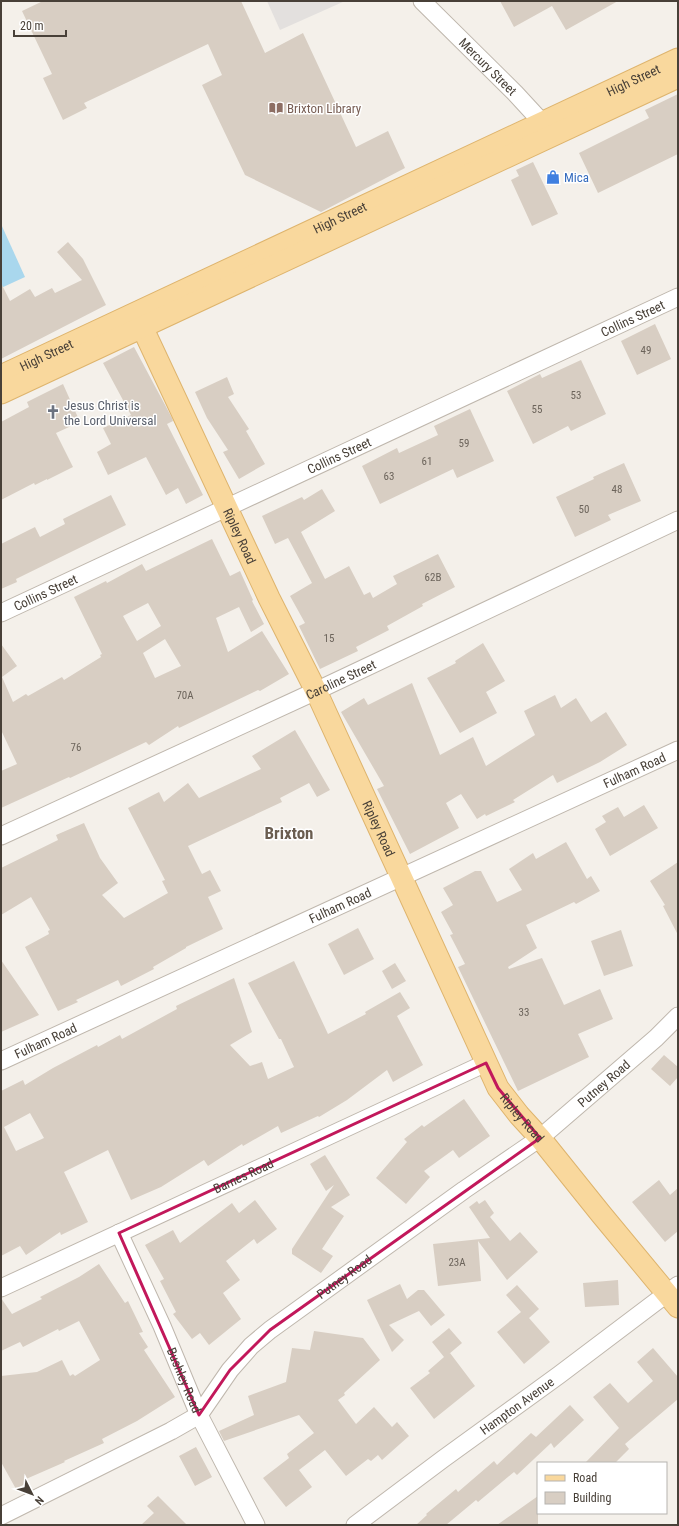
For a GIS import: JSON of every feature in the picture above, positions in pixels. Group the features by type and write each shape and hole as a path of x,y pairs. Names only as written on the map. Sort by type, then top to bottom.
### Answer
{"main road":[{"name":"High Street","path":"1,393 139,320 547,128 678,59"},
{"name":"High Street","path":"547,128 678,77"},
{"name":"High Street","path":"1,376 139,320"},
{"name":"Ripley Road","path":"139,320 269,598 316,691 498,1088 519,1115 674,1295"}],"street":[{"name":"Mercury Street","path":"422,1 547,128"},
{"name":"Collins Street","path":"1,613 678,298"},
{"name":"Caroline Street","path":"1,836 316,691 678,520"},
{"name":"Fulham Road","path":"1,1061 678,750"},
{"name":"Putney Road","path":"1,1516 171,1431 199,1415 230,1370 251,1346 270,1330 464,1190 540,1138 656,1038 678,1016"},
{"name":"Barnes Road","path":"1,1288 486,1063"},
{"name":"Bushley Road","path":"119,1233 162,1326 199,1415 256,1525"},
{"name":"Hampton Avenue","path":"355,1525 559,1375 674,1295"}],"highlighted area":[{"path":"486,1063 498,1088 540,1138 270,1330 230,1370 199,1415 119,1233"}],"shaded area":[{"path":"267,1 345,1 280,30"}],"water":[{"path":"1,224 25,277 1,288"}],"building":[{"path":"43,1 241,1 265,53 303,33 356,147 388,131 405,168 321,212 245,175 202,85 222,75 208,44 84,103 87,108 63,120 43,78 52,74 22,11"},
{"path":"500,1 618,1 566,30 552,6 514,27"},
{"path":"678,94 678,154 598,193 579,153 649,118 645,110"},
{"path":"533,162 558,214 532,226 511,180 519,176 516,170"},
{"path":"68,242 83,259 106,305 1,359 1,283 10,301 30,289 35,297 52,288 55,293 82,280 57,252"},
{"path":"655,324 671,359 637,375 621,341"},
{"path":"134,347 172,418 173,421 167,424 203,495 186,504 178,488 166,495 146,457 108,475 97,452 111,444 103,428 131,415 103,363"},
{"path":"581,360 606,414 571,431 568,426 533,444 507,391 540,374 542,378"},
{"path":"227,377 234,394 228,397 249,429 246,431 265,464 239,479 223,452 228,450 207,418 195,392"},
{"path":"63,384 80,422 56,433 73,467 35,485 34,483 1,500 1,422 29,407 27,402"},
{"path":"470,409 494,461 457,478 453,469 380,504 362,466 397,448 399,453 438,435 434,426"},
{"path":"624,463 641,501 608,515 611,520 575,537 556,497 594,479 593,477"},
{"path":"322,489 335,511 301,532 325,579 349,566 364,595 370,592 373,598 397,584 393,576 438,554 455,587 422,604 423,606 387,626 389,630 356,647 358,651 320,669 299,626 305,623 290,596 312,583 288,538 275,544 262,516 302,497 304,500"},
{"path":"111,495 126,525 16,579 17,582 1,589 1,544 35,527 40,537 65,524 63,519"},
{"path":"212,539 230,576 240,571 253,600 252,601 264,624 251,632 239,607 216,618 228,652 262,631 289,674 260,691 258,690 179,728 178,726 149,745 146,742 70,778 69,777 1,808 1,771 17,764 1,730 1,644 17,666 2,677 13,702 26,694 28,696 62,677 64,680 101,657 100,655 102,654 74,597 106,581 107,583 142,564 146,571","holes":["148,603 161,626 137,641 123,616","165,639 181,666 155,678 143,653"]},
{"path":"483,643 505,681 486,692 497,713 460,733 427,678 456,663 455,661"},
{"path":"412,683 440,755 473,737 486,766 535,735 524,711 555,695 561,708 576,698 591,722 606,712 627,745 600,762 557,783 553,775 513,800 515,802 486,816 485,814 477,819 461,794 446,803 459,828 410,854 377,789 384,786 341,712 364,698 368,705"},
{"path":"295,730 330,790 317,797 309,783 280,798 282,802 188,846 202,874 210,870 221,891 208,897 223,929 186,947 153,967 154,969 121,986 118,980 76,1000 78,1002 58,1011 25,947 49,934 48,931 50,930 31,897 1,915 1,868 58,840 56,835 84,823 100,858 118,883 102,895 124,918 168,893 162,881 165,880 128,808 159,792 164,802 188,783 199,798 261,769 252,756"},
{"path":"644,805 658,828 610,856 595,829 606,822 602,816 618,807 624,817"},
{"path":"566,842 587,879 591,876 600,891 576,904 574,902 526,925 537,948 508,967 509,969 542,958 564,1005 600,989 613,1019 578,1034 589,1057 518,1091 458,967 465,964 450,935 453,934 441,912 453,905 443,888 475,871 481,871 497,902 522,890 509,869 533,853 536,859"},
{"path":"678,862 678,935 663,906 665,905 650,881"},
{"path":"358,928 374,959 344,975 328,944"},
{"path":"621,930 633,966 604,976 591,941"},
{"path":"1,960 39,1015 1,1032"},
{"path":"294,961 328,1034 366,1014 365,1012 400,992 410,1008 397,1016 423,1065 393,1082 387,1070 347,1100 319,1117 318,1116 281,1133 278,1126 243,1146 242,1144 208,1166 204,1160 161,1187 131,1200 108,1150 64,1172 88,1222 61,1235 60,1232 26,1255 20,1246 1,1256 1,1091 23,1080 25,1085 53,1068 120,1035 122,1039 177,1009 176,1006 234,978 252,1032 230,1045 250,1066 262,1062 268,1079 294,1067 281,1039 279,1039 248,983","holes":["30,1113 44,1138 16,1151 4,1127"]},
{"path":"395,963 406,981 392,989 382,971"},
{"path":"664,1055 678,1067 678,1077 670,1086 651,1069"},
{"path":"464,1099 490,1136 459,1158 453,1150 424,1171 430,1177 406,1204 376,1178 407,1142 404,1139 422,1125 424,1127"},
{"path":"325,1155 350,1195 331,1207 344,1216 322,1249 333,1256 321,1273 292,1254 292,1249 334,1185 326,1191 310,1164"},
{"path":"659,1180 670,1195 678,1188 678,1231 665,1242 632,1202"},
{"path":"255,1200 277,1229 257,1244 254,1239 226,1261 240,1280 223,1293 241,1319 209,1345 200,1333 192,1339 173,1314 176,1312 160,1281 164,1279 145,1245 173,1230 180,1243 232,1203 239,1213"},
{"path":"485,1200 494,1213 490,1217 510,1241 520,1232 538,1252 507,1280 478,1241 481,1281 438,1286 433,1244 490,1238 469,1207 477,1201 479,1204"},
{"path":"99,1264 125,1303 128,1301 143,1332 139,1333 148,1347 144,1350 175,1397 137,1421 102,1439 104,1443 26,1479 28,1482 16,1489 1,1462 1,1376 37,1372 62,1360 70,1376 73,1374 75,1376 100,1360 79,1321 59,1331 58,1329 23,1347 20,1342 1,1351 1,1298 12,1314 42,1299 40,1297 79,1277"},
{"path":"618,1280 619,1305 585,1307 583,1283"},
{"path":"400,1284 407,1299 418,1290 424,1290 445,1315 431,1326 419,1311 389,1325 404,1340 392,1352 367,1300"},
{"path":"517,1285 539,1309 529,1318 550,1342 524,1364 497,1332 521,1312 506,1295"},
{"path":"449,1328 462,1343 450,1353 475,1386 434,1419 410,1388 430,1373 428,1371 444,1357 432,1342"},
{"path":"314,1331 363,1338 380,1360 344,1393 345,1395 338,1400 356,1424 374,1407 392,1427 397,1422 409,1436 382,1460 378,1455 371,1461 368,1459 346,1476 325,1450 299,1470 312,1487 286,1507 263,1478 289,1458 287,1454 314,1433 299,1415 224,1441 219,1431 254,1415 248,1396 286,1382 292,1348 310,1350"},
{"path":"653,1348 678,1377 678,1399 625,1444 629,1449 616,1462 586,1462 619,1428 593,1397 610,1383 628,1403 653,1381 637,1362"},
{"path":"570,1405 584,1420 554,1448 551,1443 517,1475 514,1472 478,1502 476,1500 446,1525 416,1525 427,1515 426,1514 456,1489 458,1492 494,1461 497,1465 531,1433 536,1437"},
{"path":"196,1447 212,1477 195,1486 179,1456"},
{"path":"158,1496 187,1525 141,1525 154,1513 147,1506"},
{"path":"537,1497 538,1525 497,1525"}],"place":[{"name":"Brixton Library","path":"276,108"},
{"name":"Mica","path":"553,177"},
{"name":"Jesus Christ is the Lord Universal","path":"53,412"}],"district":[{"name":"Brixton","path":"289,833"}]}
